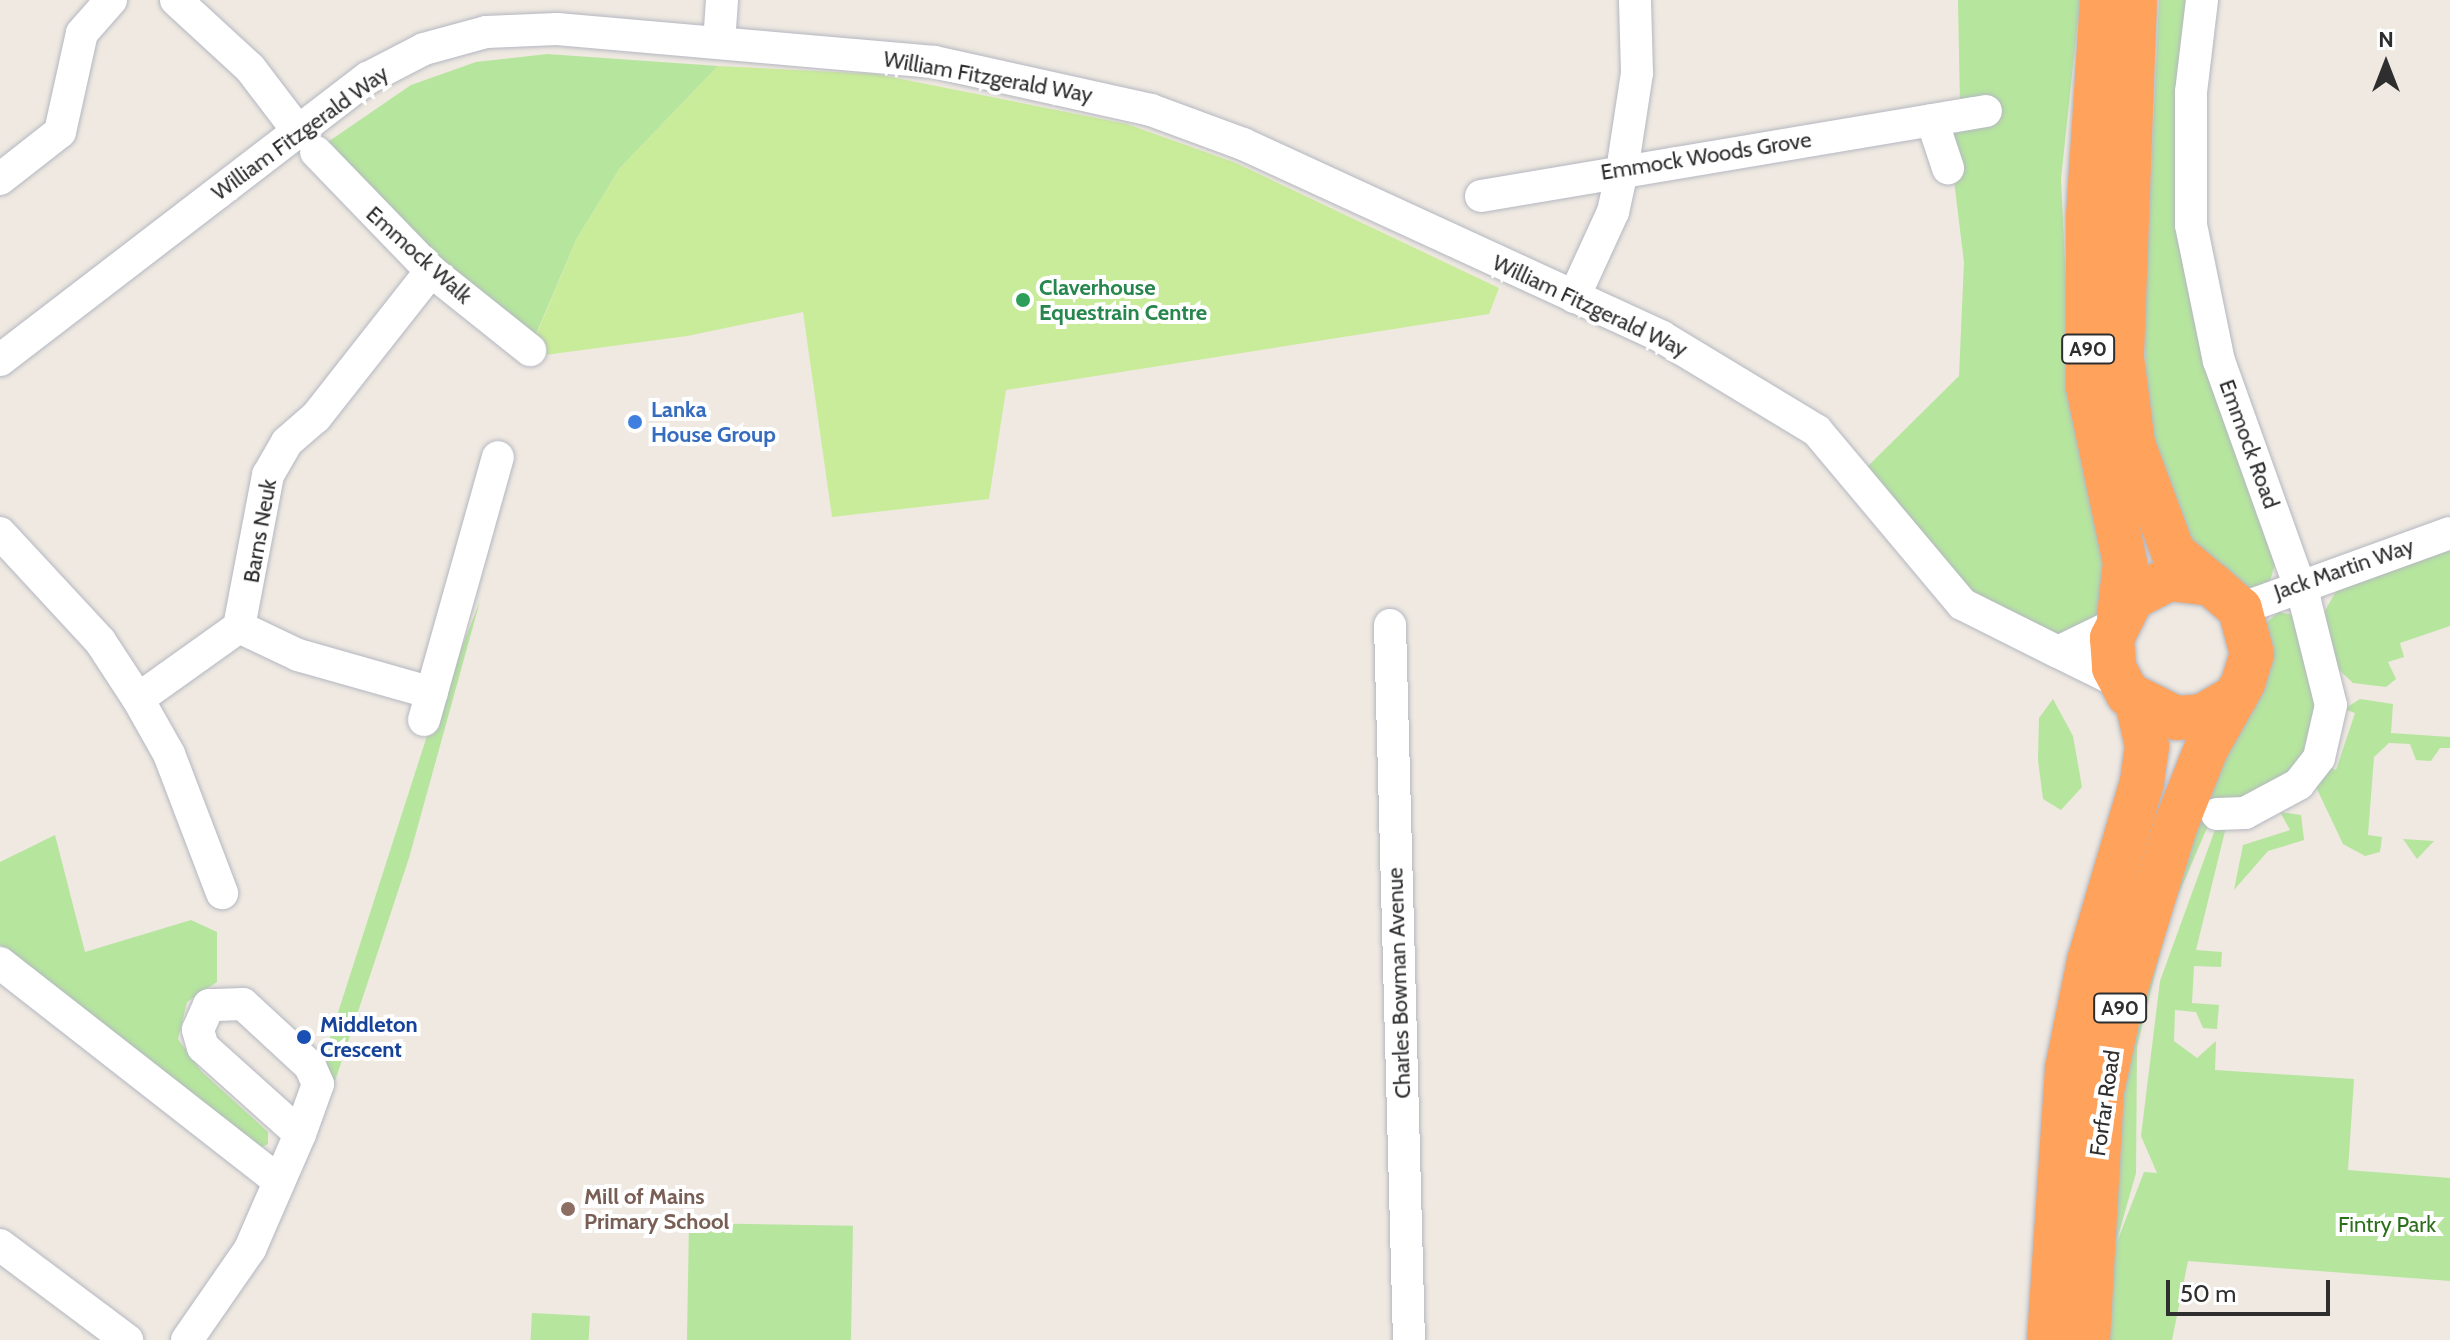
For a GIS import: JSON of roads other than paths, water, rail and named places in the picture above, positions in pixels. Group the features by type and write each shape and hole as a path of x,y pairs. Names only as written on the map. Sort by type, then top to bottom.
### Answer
{"highway":[{"name":"A90","path":"2102,0 2088,218 2088,387 2125,563 2112,656 2129,693"},
{"name":"A90","path":"2135,0 2122,358 2133,444 2173,552 2226,596 2252,654 2236,696"},
{"path":"2118,620 2132,598 2169,579 2226,596"},
{"path":"2129,693 2164,716 2189,718 2236,696"},
{"name":"Forfar Road","path":"2049,1340 2067,1069 2089,961 2142,782 2147,746 2129,693"},
{"name":"Forfar Road","path":"2088,1340 2102,1091 2120,1008 2175,827 2236,696"}],"street":[{"path":"0,179 60,132 82,33 111,0"},
{"name":"Emmock Walk","path":"176,0 250,68 307,142 431,271 530,350"},
{"path":"719,43 722,0"},
{"path":"1574,297 1622,171 1637,73 1635,0"},
{"name":"Emmock Road","path":"2202,0 2191,92 2191,225 2219,361 2298,582 2330,687 2328,731 2312,767 2276,801 2217,814"},
{"name":"William Fitzgerald Way","path":"0,360 307,142 368,78 424,49 486,32 557,29 935,62 1151,110 1243,144 1662,337 1817,431 1962,604 2058,652 2129,693"},
{"name":"Emmock Woods Grove","path":"1481,196 1986,111"},
{"path":"1932,120 1948,168"},
{"name":"Barns Neuk","path":"239,627 268,475 287,442 316,417 431,271"},
{"path":"138,699 239,627 298,655 428,706 498,457"},
{"path":"0,533 100,641 138,699 188,797 222,893"},
{"name":"Jack Martin Way","path":"2226,596 2298,582 2450,533"},
{"path":"2058,652 2118,620"},
{"name":"Charles Bowman Avenue","path":"1390,625 1409,1340"},
{"path":"0,963 279,1181"},
{"path":"187,1340 250,1249 300,1134"},
{"path":"0,1245 127,1340"}],"place":[{"name":"Claverhouse Equestrain Centre","path":"1023,300"},
{"name":"Lanka House Group","path":"635,422"},
{"name":"Middleton Crescent","path":"304,1037"},
{"name":"Mill of Mains Primary School","path":"568,1209"}],"park label":[{"name":"Fintry Park","path":"2387,1225"}]}
